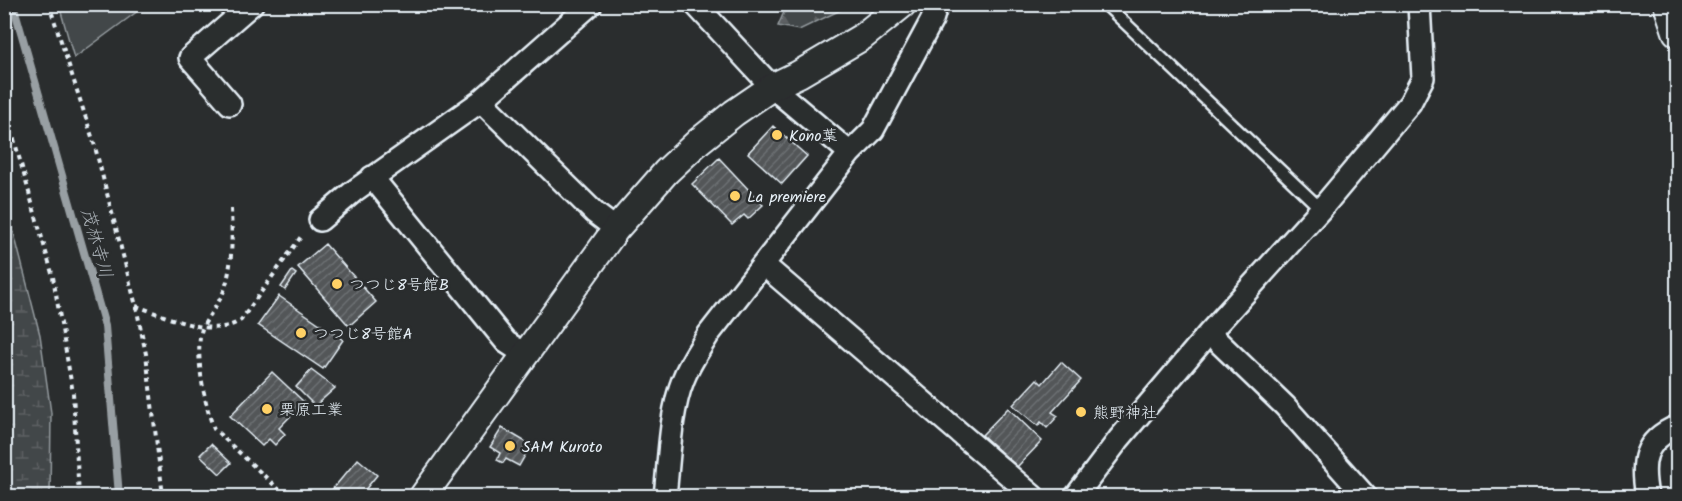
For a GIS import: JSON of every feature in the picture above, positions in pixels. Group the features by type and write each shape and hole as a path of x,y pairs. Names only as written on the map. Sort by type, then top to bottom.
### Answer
{"main road":[{"path":"1669,4 1677,31"}],"street":[{"path":"230,104 190,58 252,4"},
{"path":"320,220 372,177 481,101 591,4"},
{"path":"695,4 772,87 850,153"},
{"path":"423,496 616,229 666,172 699,141 772,87 862,37 903,4"},
{"path":"665,496 675,413 682,381 693,358 708,335 850,153 873,130 932,20 938,4"},
{"path":"1076,496 1119,439 1209,333 1322,209 1410,103 1423,78 1419,4"},
{"path":"481,101 587,205 616,229"},
{"path":"372,177 506,342 526,355"},
{"path":"764,265 1033,496"},
{"path":"1209,333 1285,406 1365,496"},
{"path":"1647,496 1643,474 1644,457 1654,441 1677,426"}],"lane":[{"path":"1105,4 1322,209"}],"path":[{"path":"49,4 94,143 136,306 146,354 163,496"},
{"path":"4,104 53,277 73,393 79,496"},
{"path":"231,210 232,252 225,289 203,328 198,346 208,414 214,429 286,496"},
{"path":"136,306 203,328 233,326 241,320 307,229 320,220"}],"green space":[{"path":"59,4 146,5 74,58"},
{"path":"787,4 851,5 799,30 778,26"},
{"path":"5,198 40,335 51,413 50,496 5,496"}],"building":[{"path":"773,126 807,156 782,184 748,153"},
{"path":"719,158 763,205 748,219 744,215 732,225 692,184"},
{"name":"つつじ8号館B","path":"325,244 376,302 349,326 298,267"},
{"path":"292,271 296,274 285,290 281,287"},
{"name":"つつじ8号館A","path":"279,296 343,340 323,369 258,325"},
{"path":"1061,362 1081,380 1052,412 1058,416 1047,428 1041,422 1038,426 1013,405 1037,379 1042,384"},
{"path":"311,370 335,388 315,406 296,387"},
{"name":"栗原工業","path":"272,372 304,402 279,428 285,434 275,445 269,439 262,446 230,416"},
{"path":"1008,408 1042,441 1017,467 982,435"},
{"name":"SAM Kuroto","path":"502,428 531,445 519,466 506,459 503,463 497,460 500,453 490,447"},
{"path":"211,444 231,463 220,474 200,455"},
{"path":"358,459 377,475 360,496 337,496 331,491"}],"waterway":[{"name":"茂林寺川","path":"13,4 105,326 119,496"}],"place":[{"name":"Kono葉","path":"777,135"},
{"name":"La premiere","path":"735,196"},
{"name":"つつじ8号館B","path":"337,284"},
{"name":"つつじ8号館A","path":"301,333"},
{"name":"栗原工業","path":"267,409"},
{"name":"熊野神社","path":"1081,412"},
{"name":"SAM Kuroto","path":"510,446"}]}
